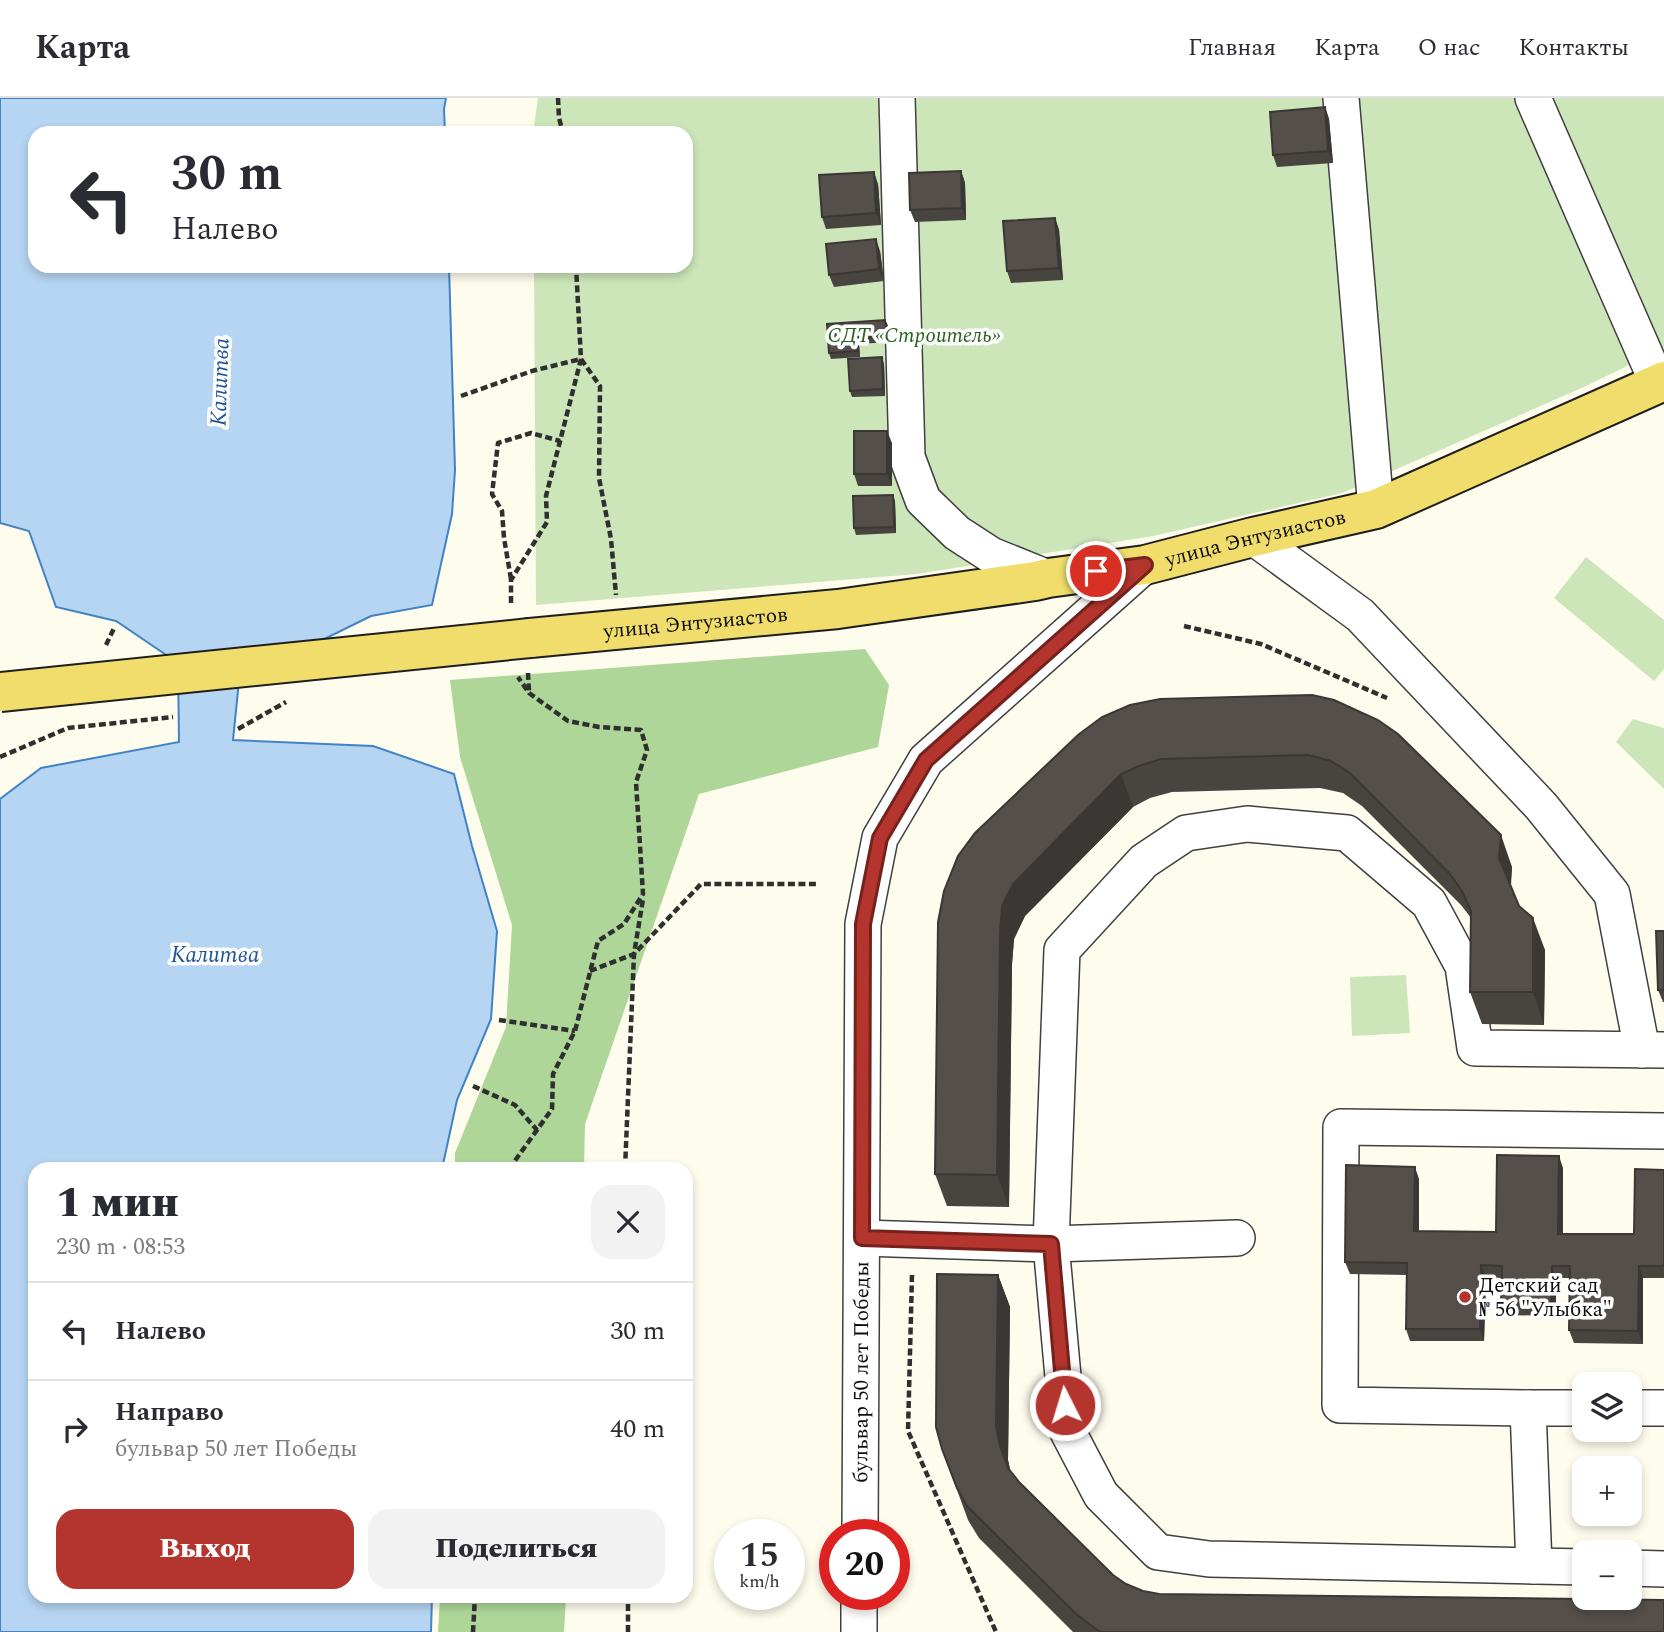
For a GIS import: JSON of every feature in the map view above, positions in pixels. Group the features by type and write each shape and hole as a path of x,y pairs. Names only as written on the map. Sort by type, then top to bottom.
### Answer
{"main road":[{"name":"улица Энтузиастов","path":"0,692 838,609 1145,565 1376,509 1661,382"}],"street":[{"path":"897,98 907,457 923,500 957,533 991,555 1048,578"},
{"path":"1341,98 1376,509"},
{"path":"1533,98 1661,382"},
{"path":"1252,537 1360,615 1541,806 1612,894 1653,1050 1475,1048 1463,965 1429,903 1347,833 1247,824 1186,833 1144,860 1062,950 1051,1244 1068,1432 1101,1495 1158,1552 1209,1559 1572,1567"},
{"name":"бульвар 50 лет Победы","path":"860,1519 863,924 880,838 926,760 1145,565"},
{"path":"1572,1408 1340,1405 1341,1128 1664,1131"},
{"path":"862,1238 1051,1244 1237,1238"},
{"path":"1528,1408 1534,1566"},
{"path":"1642,1408 1664,1408"},
{"path":"1642,1568 1664,1569"},
{"path":"859,1610 859,1632"}],"path":[{"path":"558,98 561,126"},
{"path":"511,580 547,522 546,496 581,359 576,273"},
{"path":"461,396 532,371 581,359"},
{"path":"581,359 600,386 599,478 611,539 617,607"},
{"path":"511,604 511,580 502,511 492,494 498,443 531,433 560,441"},
{"path":"1184,626 1261,644 1400,704 1428,686"},
{"path":"518,676 529,693 568,720 599,727 640,730 647,750 636,782 643,894 634,954 625,1162"},
{"path":"0,757 68,728 173,717"},
{"path":"590,971 634,954 701,884 818,884"},
{"path":"514,1162 552,1109 553,1074 575,1031 598,941 624,925 643,894"},
{"path":"499,1020 575,1031"},
{"path":"473,1086 516,1105 537,1130"},
{"path":"913,1239 908,1431 996,1632"},
{"path":"473,1632 475,1603"},
{"path":"628,1603 628,1632"}],"green space":[{"name":"СДТ «Строитель»","path":"538,98 1664,98 1664,348 1584,387 1342,493 1153,536 917,574 536,605 534,273 693,273 693,126 534,126"},
{"path":"1586,557 1664,620 1664,669 1654,681 1554,598"},
{"path":"865,649 889,685 878,747 699,794 585,1124 584,1162 455,1162 455,1153 506,1027 512,925 460,757 450,680"},
{"path":"1633,719 1664,728 1664,789 1616,742"},
{"path":"1406,975 1410,1033 1352,1036 1350,977"},
{"path":"440,1603 566,1603 564,1632 438,1632"}],"water":[{"name":"Калитва","path":"0,98 446,98 445,126 28,126 28,273 449,273 455,470 452,514 432,605 371,616 239,681 233,740 373,746 454,774 497,931 491,1019 457,1100 444,1162 28,1162 28,1603 432,1603 431,1632 0,1632 0,799 41,768 179,742 178,663 116,621 56,607 29,531 0,523"}],"building":[{"path":"1325,107 1328,151 1273,155 1270,112"},
{"path":"961,171 962,208 910,210 909,173"},
{"path":"874,172 876,213 822,217 819,175"},
{"path":"1055,218 1059,268 1007,271 1003,221"},
{"path":"876,239 879,269 829,275 826,244"},
{"path":"885,320 887,336 856,338 858,351 829,353 827,324"},
{"path":"882,357 883,389 850,391 848,359"},
{"path":"854,431 887,431 887,474 854,474"},
{"path":"893,495 894,527 854,528 853,496"},
{"path":"1312,695 1334,700 1378,720 1398,734 1501,835 1499,858 1519,906 1533,918 1533,992 1470,992 1471,911 1462,891 1449,873 1350,773 1331,761 1308,755 1161,759 1121,774 1013,884 1002,906 1000,932 997,1175 935,1174 938,922 944,891 958,856 975,833 1078,735 1102,717 1130,705 1160,699"},
{"path":"1656,931 1664,931 1664,990 1658,990"},
{"path":"1497,1155 1559,1156 1558,1234 1634,1234 1635,1169 1664,1170 1664,1266 1639,1266 1638,1331 1569,1330 1570,1266 1552,1266 1551,1304 1501,1303 1502,1266 1481,1265 1480,1329 1406,1329 1407,1263 1345,1262 1346,1165 1415,1167 1414,1231 1496,1232"},
{"path":"937,1274 998,1275 996,1427 1008,1468 1113,1575 1126,1584 1159,1594 1572,1599 1572,1610 1642,1610 1642,1600 1664,1600 1664,1632 1101,1632 1075,1613 967,1506 957,1488 936,1427"}],"place":[{"name":"Детский сад № 56 \"Улыбка\"","path":"1465,1297"}],"route":[{"path":"1065,1405 1051,1244 862,1238 863,924 880,838 926,760 1145,565 1096,571"}]}
